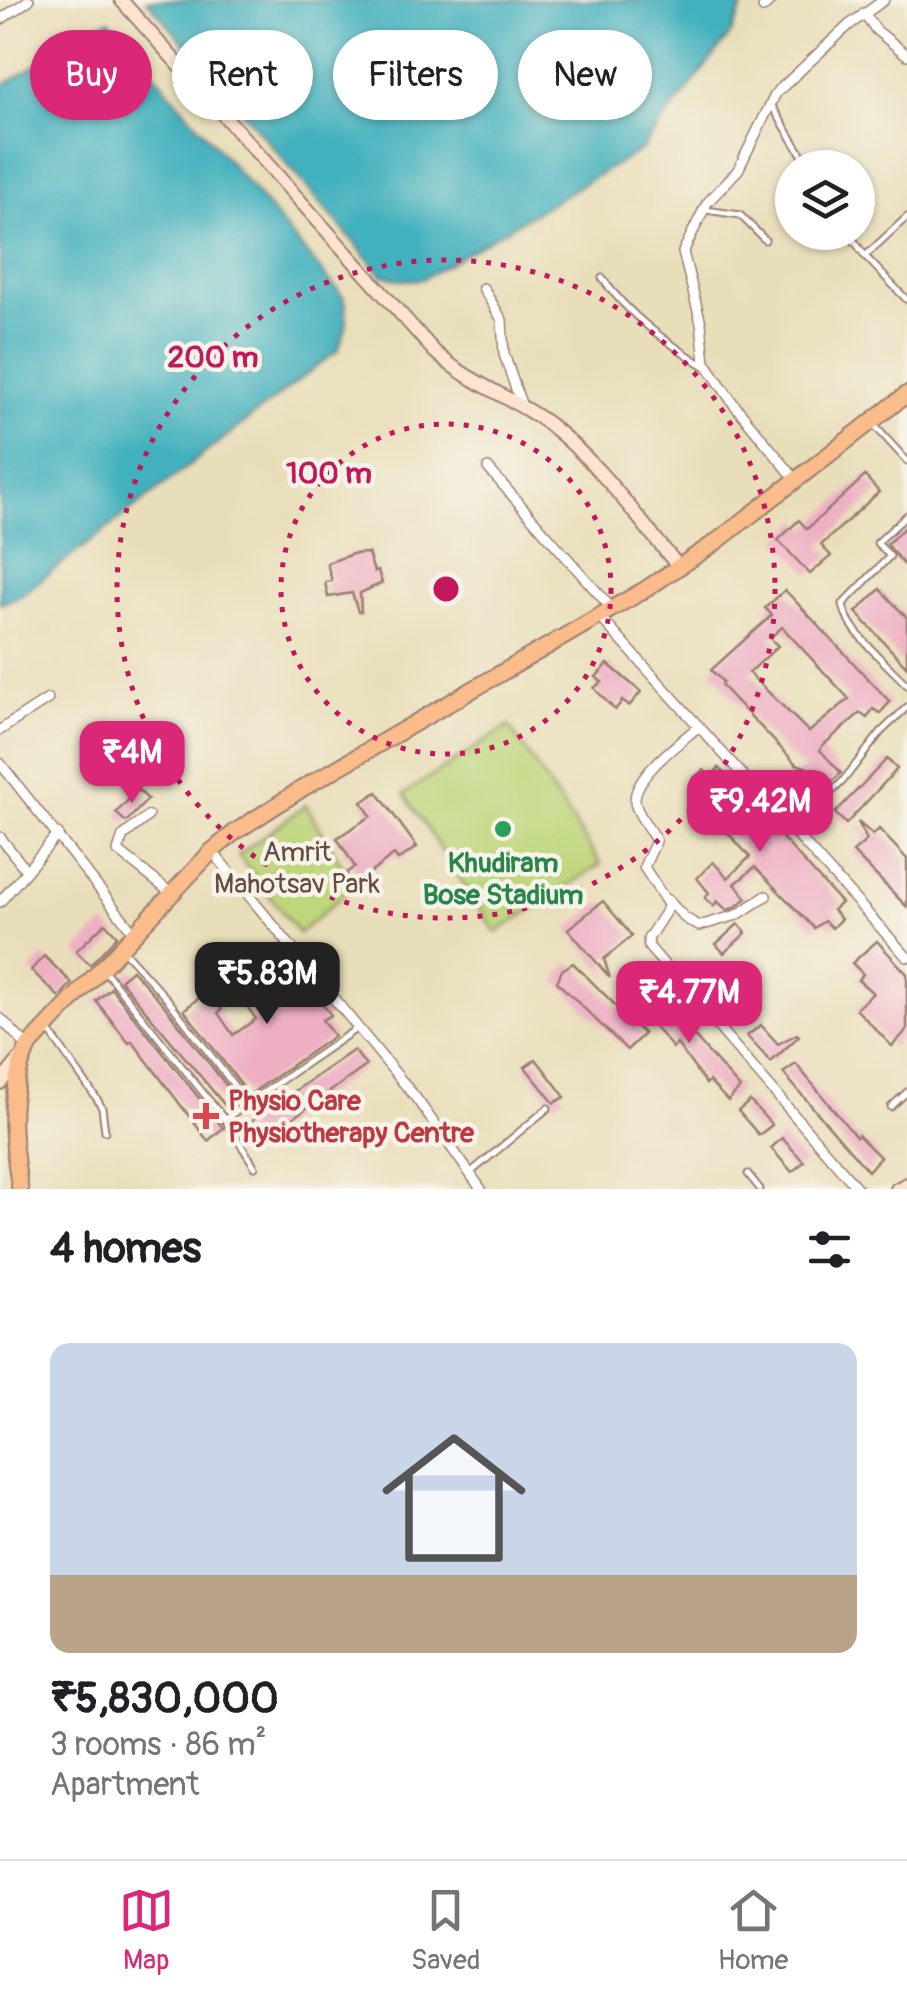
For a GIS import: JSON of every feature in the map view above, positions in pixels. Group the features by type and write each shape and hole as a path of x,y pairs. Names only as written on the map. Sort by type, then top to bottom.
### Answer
{"main road":[{"path":"20,1189 12,1101 19,1067 28,1048 212,851 304,788 607,613 679,567 907,394"}],"street":[{"path":"0,20 29,0"},
{"path":"122,0 434,352 462,374 546,422 578,450 679,567"},
{"path":"797,481 709,368 683,252 703,210 738,170 770,102 825,45 884,0"},
{"path":"864,13 876,30 907,54"},
{"path":"483,288 502,320 504,354 522,407"},
{"path":"488,468 699,726 907,958"},
{"path":"0,730 48,699"},
{"path":"699,726 646,775 634,796 656,841 644,867 668,900 699,926 738,915 766,896"},
{"path":"0,763 134,933"},
{"path":"148,816 122,836 118,851 171,893"},
{"path":"0,902 58,834"},
{"path":"0,836 26,870"},
{"path":"212,851 358,1027 482,1189"},
{"path":"668,900 667,913 648,939 652,954 858,1189"},
{"path":"0,1018 28,1048 0,1083"},
{"path":"897,1189 907,1184"}],"lane":[{"path":"770,102 799,150"},
{"path":"703,210 740,216 765,240"},
{"path":"865,256 907,217"},
{"path":"861,250 907,300"},
{"path":"602,278 641,324 709,368"},
{"path":"872,423 907,461"},
{"path":"907,515 876,542 890,556 844,604 846,618 907,685"},
{"path":"792,830 842,782 881,732 907,707"},
{"path":"216,996 288,944"},
{"path":"121,948 168,1000 250,1105"},
{"path":"103,968 225,1120 255,1167"},
{"path":"225,1120 358,1027"},
{"path":"47,1028 98,1099 104,1131"},
{"path":"891,1107 907,1092"},
{"path":"470,1173 548,1108"},
{"path":"748,1174 760,1189"}],"green space":[{"name":"Khudiram Bose Stadium","path":"509,726 601,864 496,933 404,794"},
{"name":"Amrit Mahotsav Park","path":"306,805 354,885 299,934 238,855"}],"water":[{"path":"147,0 745,0 732,32 642,149 422,279 400,280 382,275 250,120 313,120 313,30 173,30"},
{"path":"109,20 117,30 93,30"},
{"path":"30,69 30,120 152,120 152,71 172,94 172,120 194,120 345,299 347,325 338,350 20,596 0,604 0,87"}],"building":[{"path":"865,476 879,492 821,545 831,556 810,574 778,540 799,520 807,529"},
{"path":"907,525 907,569 887,544"},
{"path":"368,553 382,583 360,593 358,612 352,593 328,597 325,582 332,581 327,563"},
{"path":"880,589 907,618 907,667 856,612"},
{"path":"785,590 890,702 880,713 873,709 867,718 860,713 822,746 820,750 841,773 810,804 788,781 805,767 796,764 711,670 772,615 765,608","holes":["782,627 849,699 809,732 749,673 778,646 770,638"]},
{"path":"608,664 641,692 629,706 622,701 615,710 594,688 602,682 596,677"},
{"path":"887,759 897,769 846,824 835,813"},
{"path":"719,768 841,903 833,910 841,919 832,928 824,921 814,928 755,867 735,884 747,898 734,908 727,910 717,901 714,906 705,898 709,893 697,878 713,862 728,878 750,857 692,794 700,787 693,779 704,770 710,777"},
{"path":"138,790 148,799 126,822 116,813"},
{"path":"377,792 417,847 398,860 394,855 354,885 346,873 355,867 337,838 371,816 362,802"},
{"path":"858,822 873,835 879,829 907,859 907,907 853,852 867,840"},
{"path":"603,901 632,936 604,959 610,978 568,929"},
{"path":"105,923 117,936 90,965 76,951"},
{"path":"738,924 746,933 724,953 716,944"},
{"path":"877,941 907,974 907,1030 892,1046 856,1009 873,993 858,980 863,974 852,963"},
{"path":"285,954 331,1015 322,1020 334,1036 249,1095 184,1010 207,991 222,1009 218,1013 233,1035 256,1019 243,1001 255,992 249,984 283,966 278,959"},
{"path":"44,956 72,983 59,997 31,970"},
{"path":"573,963 644,1034 627,1050 557,982 562,970"},
{"path":"132,970 239,1102 228,1109 120,980"},
{"path":"111,988 223,1128 208,1141 132,1041 129,1043 96,1001"},
{"path":"653,990 740,1088 728,1101 709,1081 706,1084 677,1044 673,1048 653,1025 656,1021 639,1002"},
{"path":"761,1025 778,1044 799,1036 771,1062 747,1036"},
{"path":"354,1050 366,1066 270,1134 257,1143 243,1127"},
{"path":"536,1059 565,1097 554,1103 525,1067"},
{"path":"796,1064 856,1137 880,1157 868,1171 783,1073"},
{"path":"750,1101 772,1125 759,1135 738,1111"},
{"path":"782,1138 804,1162 792,1172 771,1148"}],"place":[{"name":"Khudiram Bose Stadium","path":"503,829"},
{"name":"Physio Care Physiotherapy Centre","path":"206,1116"}]}
